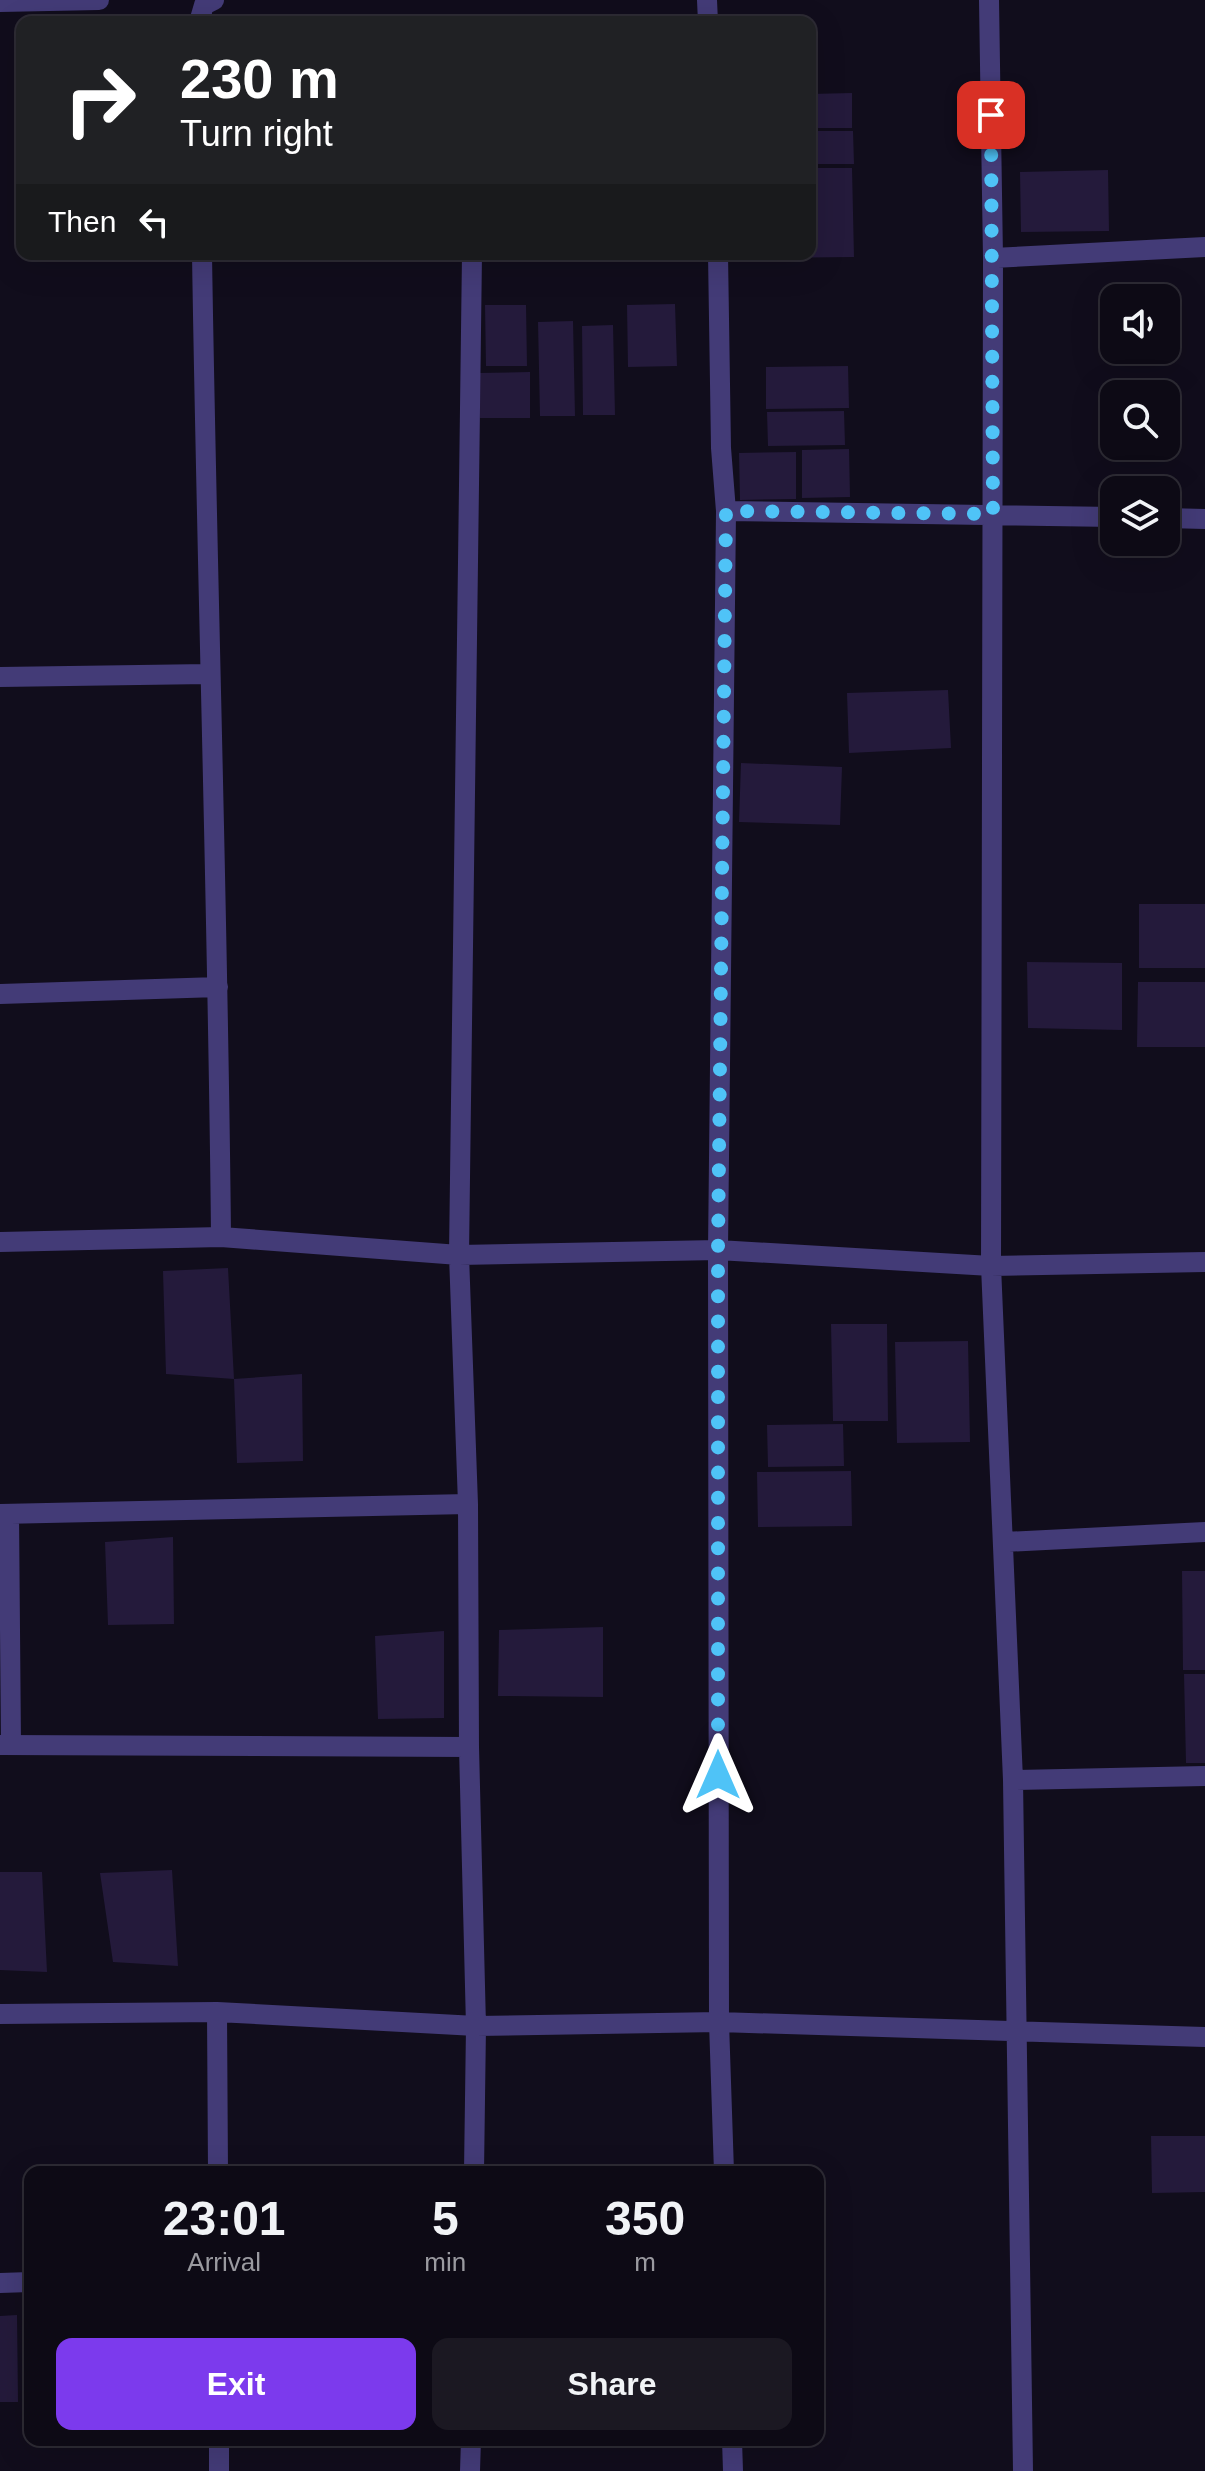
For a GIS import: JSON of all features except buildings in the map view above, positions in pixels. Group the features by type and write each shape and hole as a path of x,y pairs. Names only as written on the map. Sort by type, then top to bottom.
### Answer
{"street":[{"path":"0,2 99,0"},
{"path":"201,16 204,5 214,0"},
{"path":"989,0 993,258 991,1266 1013,1780 1023,2471"},
{"path":"993,258 1205,247"},
{"path":"202,260 221,1237"},
{"path":"472,260 459,1255 468,1504 469,1747 476,2026 474,2166"},
{"path":"718,260 721,448 726,511 718,1250 719,2022 724,2166"},
{"path":"726,511 1100,517"},
{"path":"1180,518 1205,519"},
{"path":"0,677 208,674"},
{"path":"0,994 218,987"},
{"path":"0,1242 221,1237 459,1255 718,1250 991,1266 1205,1262"},
{"path":"468,1504 4,1514 5,1745 469,1747"},
{"path":"1004,1542 1205,1532"},
{"path":"1013,1780 1205,1776"},
{"path":"217,2012 218,2166"},
{"path":"0,2014 217,2012 476,2026 719,2022 1205,2037"},
{"path":"0,2283 24,2282"},
{"path":"219,2446 219,2471"},
{"path":"470,2471 471,2446"},
{"path":"732,2446 733,2471"}],"route":[{"path":"718,1775 718,1250 726,511 993,514 991,115"}]}
